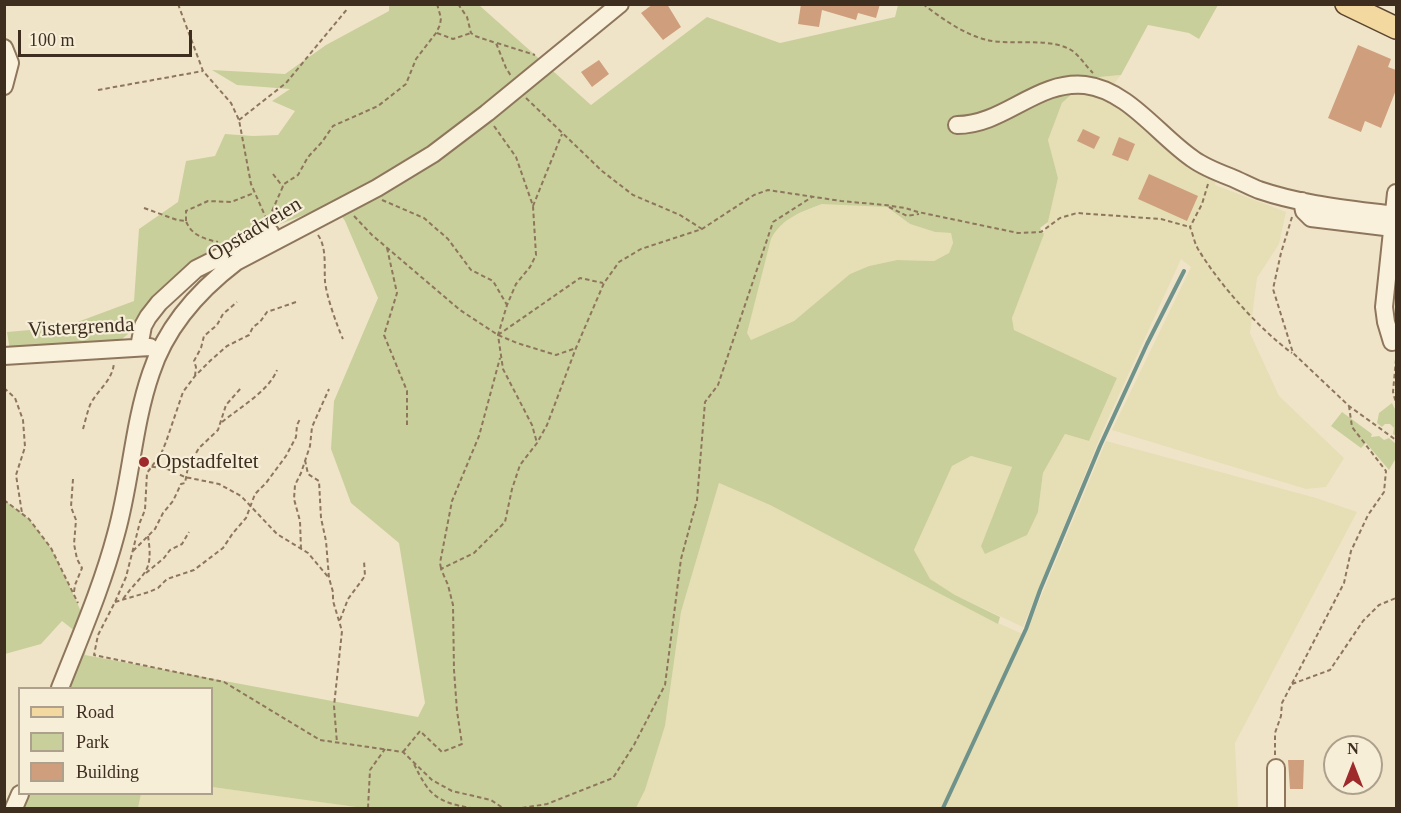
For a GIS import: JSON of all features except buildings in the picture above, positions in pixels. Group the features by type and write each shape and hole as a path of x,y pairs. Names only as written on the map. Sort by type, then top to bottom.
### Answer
{"main road":[{"path":"1346,4 1396,28"}],"street":[{"name":"Opstadveien","path":"60,687 117,532 150,374 161,348 180,317 215,278 236,262 433,154 620,4"},
{"path":"4,48 10,63 4,86"},
{"path":"957,125 972,125 991,118 1050,87 1067,84 1088,85 1114,93 1193,159 1212,170 1259,189 1298,200 1394,221"},
{"path":"1392,342 1386,322 1391,297 1396,193"},
{"path":"139,347 143,326 159,303 196,269 271,226"},
{"name":"Vistergrenda","path":"4,356 139,347 161,348"},
{"path":"1276,768 1276,808"}],"path":[{"path":"178,4 203,71 231,103 239,120 254,193 271,226"},
{"path":"271,226 286,182 300,173 308,157 333,126 378,106 408,81 416,59 436,33 441,20 436,4"},
{"path":"458,4 467,17 471,33 479,38 537,56 547,63"},
{"path":"923,4 968,33 988,40 1028,41 1064,47 1074,52 1114,93"},
{"path":"239,120 286,83 348,8"},
{"path":"436,33 453,39 471,33"},
{"path":"496,43 506,68 522,95 602,171 633,195 680,215 702,229"},
{"path":"98,90 203,71"},
{"path":"486,113 516,157 533,206 536,255 530,267 516,284 507,304 498,335 503,369 532,425 537,443"},
{"path":"533,206 562,132"},
{"path":"1212,170 1202,204 1190,226 1197,247 1237,301 1278,343 1293,353 1349,405 1396,440"},
{"path":"273,174 283,187"},
{"path":"441,569 474,553 505,522 520,465 547,425 576,348 604,284 620,262 641,249 702,229 754,195 772,190 885,205 1018,233 1041,232 1060,218 1077,213 1161,219 1190,226"},
{"path":"229,252 221,243 195,234 186,221 186,211 206,202 231,202 254,193"},
{"path":"385,193 377,198 424,218 448,238 471,270 493,281 507,304"},
{"path":"522,808 547,804 613,778 634,745 665,685 681,559 697,500 705,402 718,386 773,222 812,196"},
{"path":"1293,353 1273,288 1281,253 1298,200"},
{"path":"343,205 387,248 460,310 498,335 556,355 576,348"},
{"path":"885,205 907,216 922,213"},
{"path":"144,208 186,221"},
{"path":"315,230 321,239 329,301 343,339"},
{"path":"387,248 397,293 384,335 407,391 407,426"},
{"path":"498,335 580,278 604,284"},
{"path":"195,376 194,361 204,336 237,302"},
{"path":"296,302 267,312 249,335 227,346 195,376 183,392 161,454 151,466 146,478 145,510 126,577 98,634 94,655 224,682 320,740 403,752 432,780 452,792 491,800 503,808"},
{"path":"83,429 91,404 105,387 112,372 114,350"},
{"path":"403,752 420,731 442,752 462,744 454,670 453,605 440,563 452,501 479,436 501,355"},
{"path":"1396,359 1393,392 1396,403"},
{"path":"222,422 260,393 277,370"},
{"path":"4,388 15,398 23,420 25,447 16,475 22,513"},
{"path":"133,550 155,528 181,484 185,483 185,477 199,448 218,430 226,405 241,388"},
{"path":"301,549 300,521 294,499 295,485 306,460 312,427 329,389"},
{"path":"1276,768 1275,733 1281,716 1282,703 1344,583 1351,551 1385,488 1386,471 1352,427 1349,405"},
{"path":"115,602 149,592 158,588 167,579 194,570 223,548 246,518 255,494 266,483 294,443 300,419"},
{"path":"306,460 308,474 319,481 321,518 326,541 329,578 342,631 334,706 337,743"},
{"path":"138,465 165,468 185,477 219,484 242,496 277,534 308,553 329,578"},
{"path":"73,479 71,507 76,520 74,544 77,559 82,568 75,585 74,595"},
{"path":"4,500 29,519 51,548 86,622"},
{"path":"123,599 170,550 182,544 189,532"},
{"path":"144,575 150,560 148,536"},
{"path":"340,620 348,599 365,576 364,561"},
{"path":"1291,684 1330,670 1363,621 1379,605 1396,598"},
{"path":"368,808 370,770 385,749"},
{"path":"412,761 426,788 447,802 471,808"}],"shaded area":[{"path":"1121,75 1113,85 1162,132 1219,169 1215,185 1286,212 1279,244 1257,278 1250,333 1279,396 1344,458 1326,487 1306,489 1112,430 1191,267 1181,259 1103,430 1023,627 955,595 929,579 914,550 952,466 971,456 1012,467 981,546 1038,512 1043,473 1065,434 1089,441 1117,378 1014,330 1012,318 1048,222 1058,178 1048,140 1062,103 1089,78"},
{"path":"855,203 887,207 910,224 935,232 951,233 953,243 949,253 934,261 897,260 869,266 850,274 794,321 751,340 746,334 771,239 778,227 793,216 822,204"},
{"path":"1106,441 1316,498 1357,512 1235,743 1238,808 636,808 645,790 665,726 681,612 719,483 770,505 1025,635"},
{"path":"213,787 357,807 356,808 138,808 141,795 213,795"}],"green space":[{"path":"389,5 479,5 591,105 707,17 780,43 895,17 898,5 1218,5 1199,39 1189,33 1148,25 1121,75 1089,78 1062,103 1048,140 1058,178 1048,222 1040,228 1044,234 1012,318 1014,330 1117,378 1089,441 1065,434 1043,473 1038,512 1027,535 985,554 981,546 1012,467 971,456 952,466 914,550 930,579 955,595 1000,617 998,624 770,505 719,483 681,612 665,726 645,790 636,808 356,808 213,787 213,687 60,687 80,635 62,621 41,644 5,654 4,500 29,519 51,548 89,631 85,655 418,717 425,703 399,543 351,503 331,449 334,401 378,298 345,221 333,204 251,235 191,264 152,298 134,329 116,344 10,351 7,332 64,327 134,301 139,229 178,202 186,161 215,156 225,134 278,135 295,111 272,101 290,89 237,85 212,70 285,74 326,45 389,11","holes":["822,204 887,207 910,224 935,232 951,233 953,243 949,253 934,261 897,260 869,266 850,274 794,321 751,340 747,333 771,239 786,221"]},
{"path":"1392,403 1396,411 1396,436 1390,424 1382,427 1377,423 1379,413"},
{"path":"1342,412 1372,434 1371,437 1379,436 1384,440 1389,438 1396,444 1396,458 1389,470 1366,443 1361,448 1331,426"},
{"path":"20,795 141,795 138,808 14,808"}],"waterway":[{"path":"943,808 1026,629 1100,446 1184,271"}],"place":[{"name":"Opstadfeltet","path":"144,462"}]}
